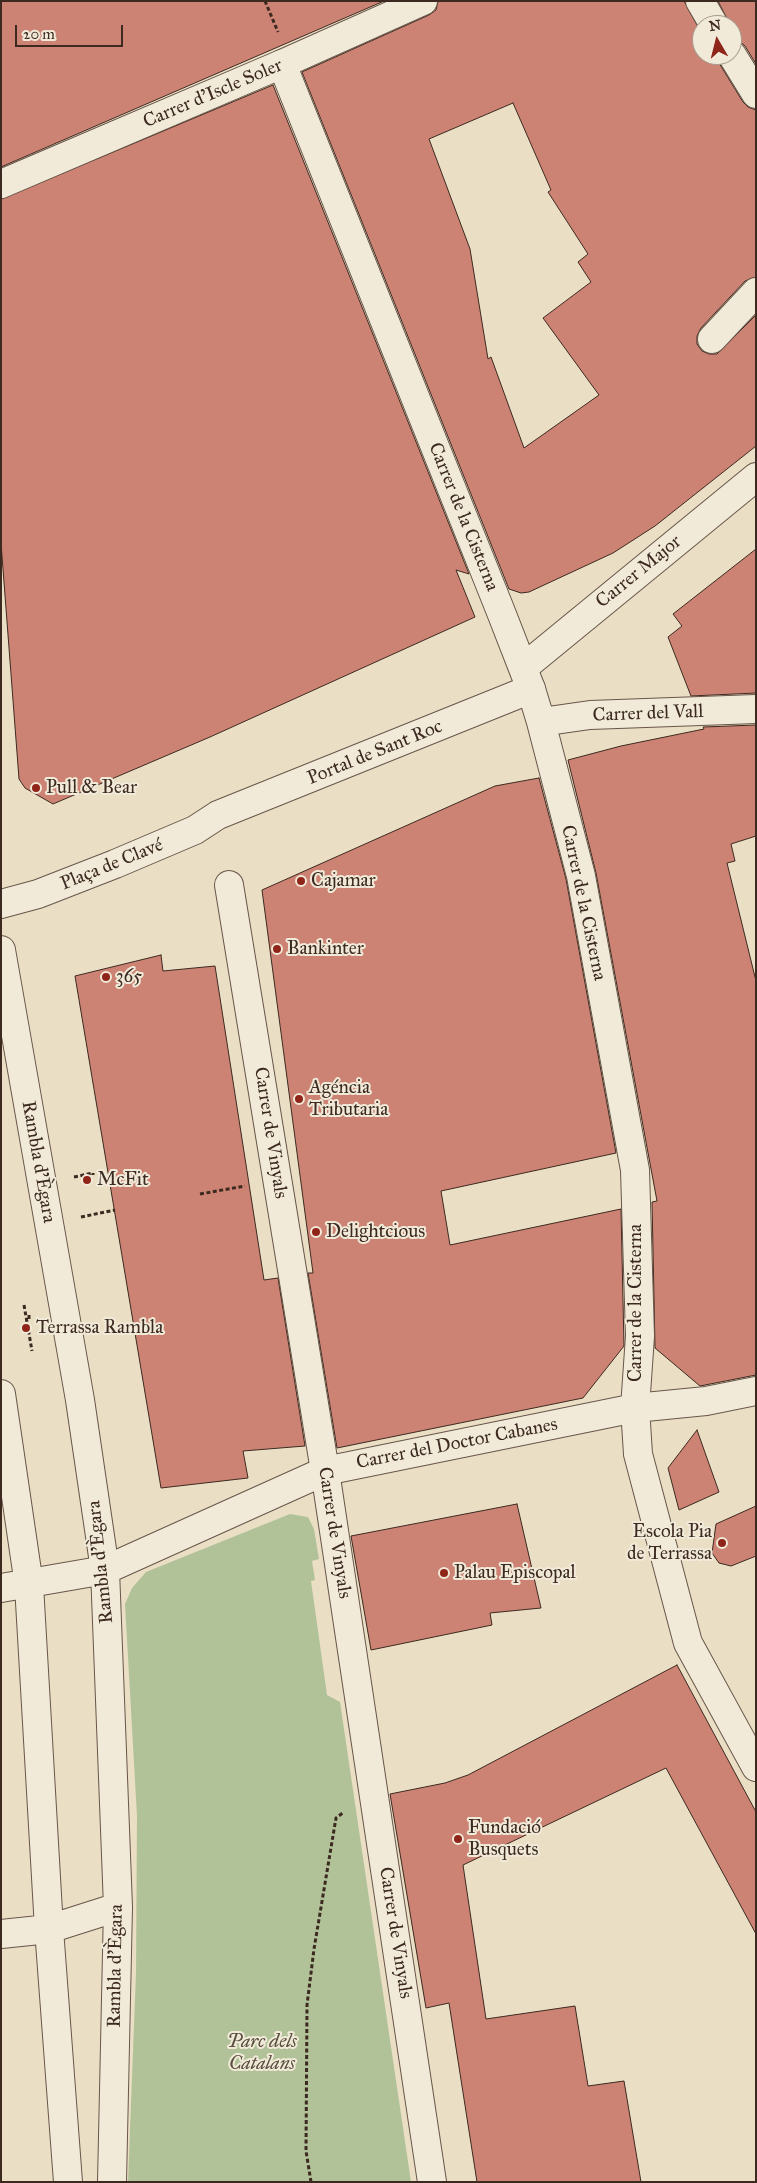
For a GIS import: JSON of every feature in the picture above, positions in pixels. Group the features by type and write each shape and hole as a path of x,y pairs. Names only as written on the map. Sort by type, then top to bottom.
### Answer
{"street":[{"name":"Carrer d'Iscle Soler","path":"1,184 282,64 423,1"},
{"path":"700,1 708,15"},
{"name":"Carrer de la Cisterna","path":"282,64 527,678 541,722 581,876 635,1170 640,1336 635,1408 638,1454 688,1643 756,1767"},
{"path":"738,65 756,94"},
{"path":"712,339 756,292"},
{"name":"Carrer Major","path":"527,678 756,477"},
{"name":"Portal de Sant Roc","path":"218,815 527,678"},
{"name":"Carrer del Vall","path":"541,722 590,715 756,709"},
{"name":"Plaça de Clavé","path":"1,904 38,894 123,861 195,830 218,815"},
{"name":"Carrer de Vinyals","path":"229,885 325,1471 432,2182"},
{"name":"Rambla d'Ègara","path":"1,950 77,1382 105,1570 118,1907 112,2182"},
{"name":"Carrer del Doctor Cabanes","path":"1,1588 29,1585 105,1570 325,1471 635,1408 706,1401 756,1391"},
{"path":"1,1394 29,1585 49,1929 68,2182"},
{"path":"1,1934 49,1929 118,1907"}],"path":[{"path":"265,1 279,34"},
{"path":"71,1177 93,1173 93,1175"},
{"path":"200,1194 252,1185"},
{"path":"75,1218 115,1210"},
{"path":"24,1305 32,1351"},
{"path":"311,2182 306,2151 307,2005 314,1949 336,1818 351,1808"}],"green space":[{"name":"Parc dels Catalans","path":"290,1514 308,1517 314,1529 319,1559 312,1561 315,1580 311,1581 327,1695 340,1702 411,2182 128,2182 136,1973 137,1816 125,1604 132,1588 146,1572"}],"building":[{"path":"1,1 384,1 1,167"},
{"path":"438,1 684,1 692,16 692,65 720,65 743,102 748,107 756,110 756,277 745,281 701,328 697,336 697,344 702,351 709,354 717,354 756,315 756,446 655,526 613,553 529,592 521,593 509,589 302,72 429,15 436,10","holes":["513,103 551,190 548,192 588,254 578,262 591,282 543,318 599,395 524,448 491,357 488,359 470,249 429,139"]},
{"path":"718,1 756,1 756,64 742,44 742,15 725,15"},
{"path":"273,85 469,574 456,570 475,617 210,737 53,804 25,788 19,779 1,543 1,199"},
{"path":"756,549 756,693 691,696 668,637 682,626 673,614"},
{"path":"756,725 756,836 731,844 735,861 727,863 756,981 756,1375 700,1386 655,1348 652,1202 657,1201 596,873 568,760 621,746 704,729 703,727"},
{"path":"539,778 566,879 616,1153 441,1191 450,1245 621,1209 624,1346 583,1398 337,1448 308,1273 313,1273 262,890 495,786"},
{"path":"161,955 163,971 215,966 264,1280 278,1278 305,1446 243,1451 248,1478 161,1488 75,976"},
{"path":"697,1430 719,1492 679,1510 668,1468"},
{"name":"Palau Episcopal","path":"517,1504 541,1608 490,1613 492,1625 371,1650 351,1536"},
{"path":"756,1506 756,1556 731,1566 719,1563 712,1553 716,1524"},
{"name":"Fundació Busquets","path":"677,1665 756,1812 756,1934 666,1768 463,1865 486,2019 575,2006 588,2086 624,2081 641,2182 477,2182 449,2003 426,2008 390,1794 445,1783 468,1775"}],"place":[{"name":"Pull & Bear","path":"36,788"},
{"name":"Cajamar","path":"301,881"},
{"name":"Bankinter","path":"277,949"},
{"name":"365","path":"106,977"},
{"name":"Agéncia Tributaria","path":"299,1099"},
{"name":"McFit","path":"87,1180"},
{"name":"Delightcious","path":"316,1232"},
{"name":"Terrassa Rambla","path":"26,1328"},
{"name":"Escola Pia de Terrassa","path":"722,1543"},
{"name":"Palau Episcopal","path":"444,1573"},
{"name":"Fundació Busquets","path":"458,1839"}]}
